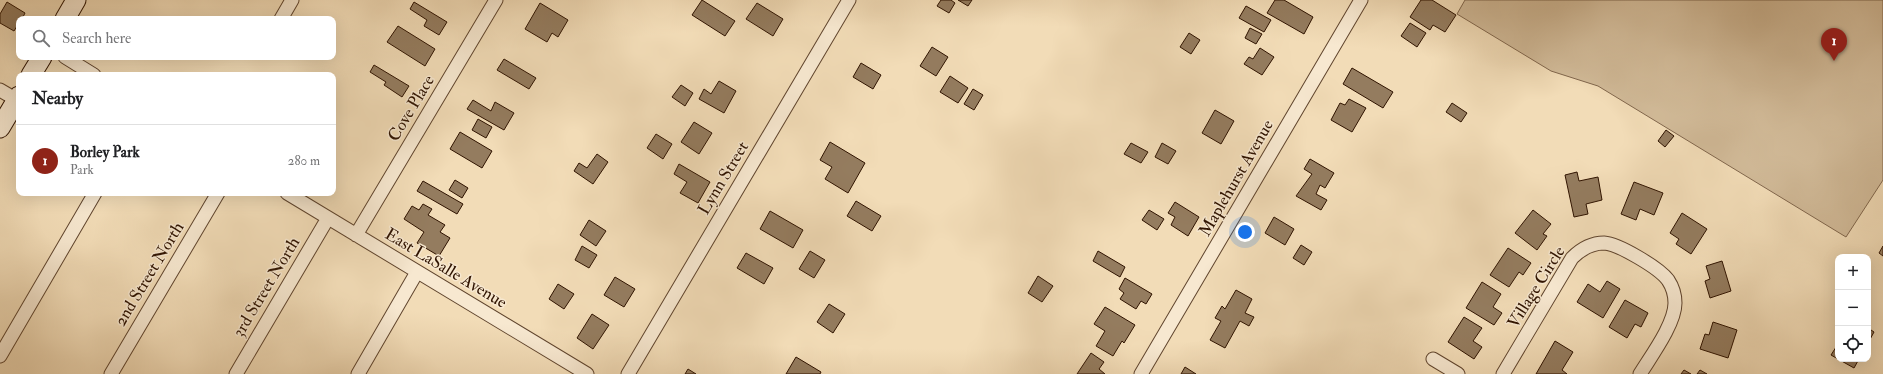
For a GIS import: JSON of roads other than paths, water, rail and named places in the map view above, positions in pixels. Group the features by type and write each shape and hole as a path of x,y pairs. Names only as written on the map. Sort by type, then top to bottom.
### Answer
{"street":[{"path":"67,16 76,0"},
{"path":"283,16 292,0"},
{"name":"Cove Place","path":"356,235 496,0"},
{"name":"Lynn Street","path":"628,374 849,0"},
{"name":"Maplehurst Avenue","path":"1142,374 1361,0"},
{"path":"33,72 40,60"},
{"path":"70,60 89,72"},
{"path":"0,90 16,97"},
{"path":"0,128 16,101"},
{"path":"0,356 93,196"},
{"name":"2nd Street North","path":"111,374 216,196"},
{"name":"East LaSalle Avenue","path":"292,196 586,374"},
{"name":"3rd Street North","path":"236,374 328,218"},
{"name":"Village Circle","path":"1503,374 1572,258 1578,251 1590,245 1604,243 1623,249 1662,273 1672,288 1675,301 1672,317 1640,374"},
{"path":"358,374 417,272"},
{"path":"1433,359 1458,374"}],"place":[{"name":"Borley Park","path":"1834,61"}]}
